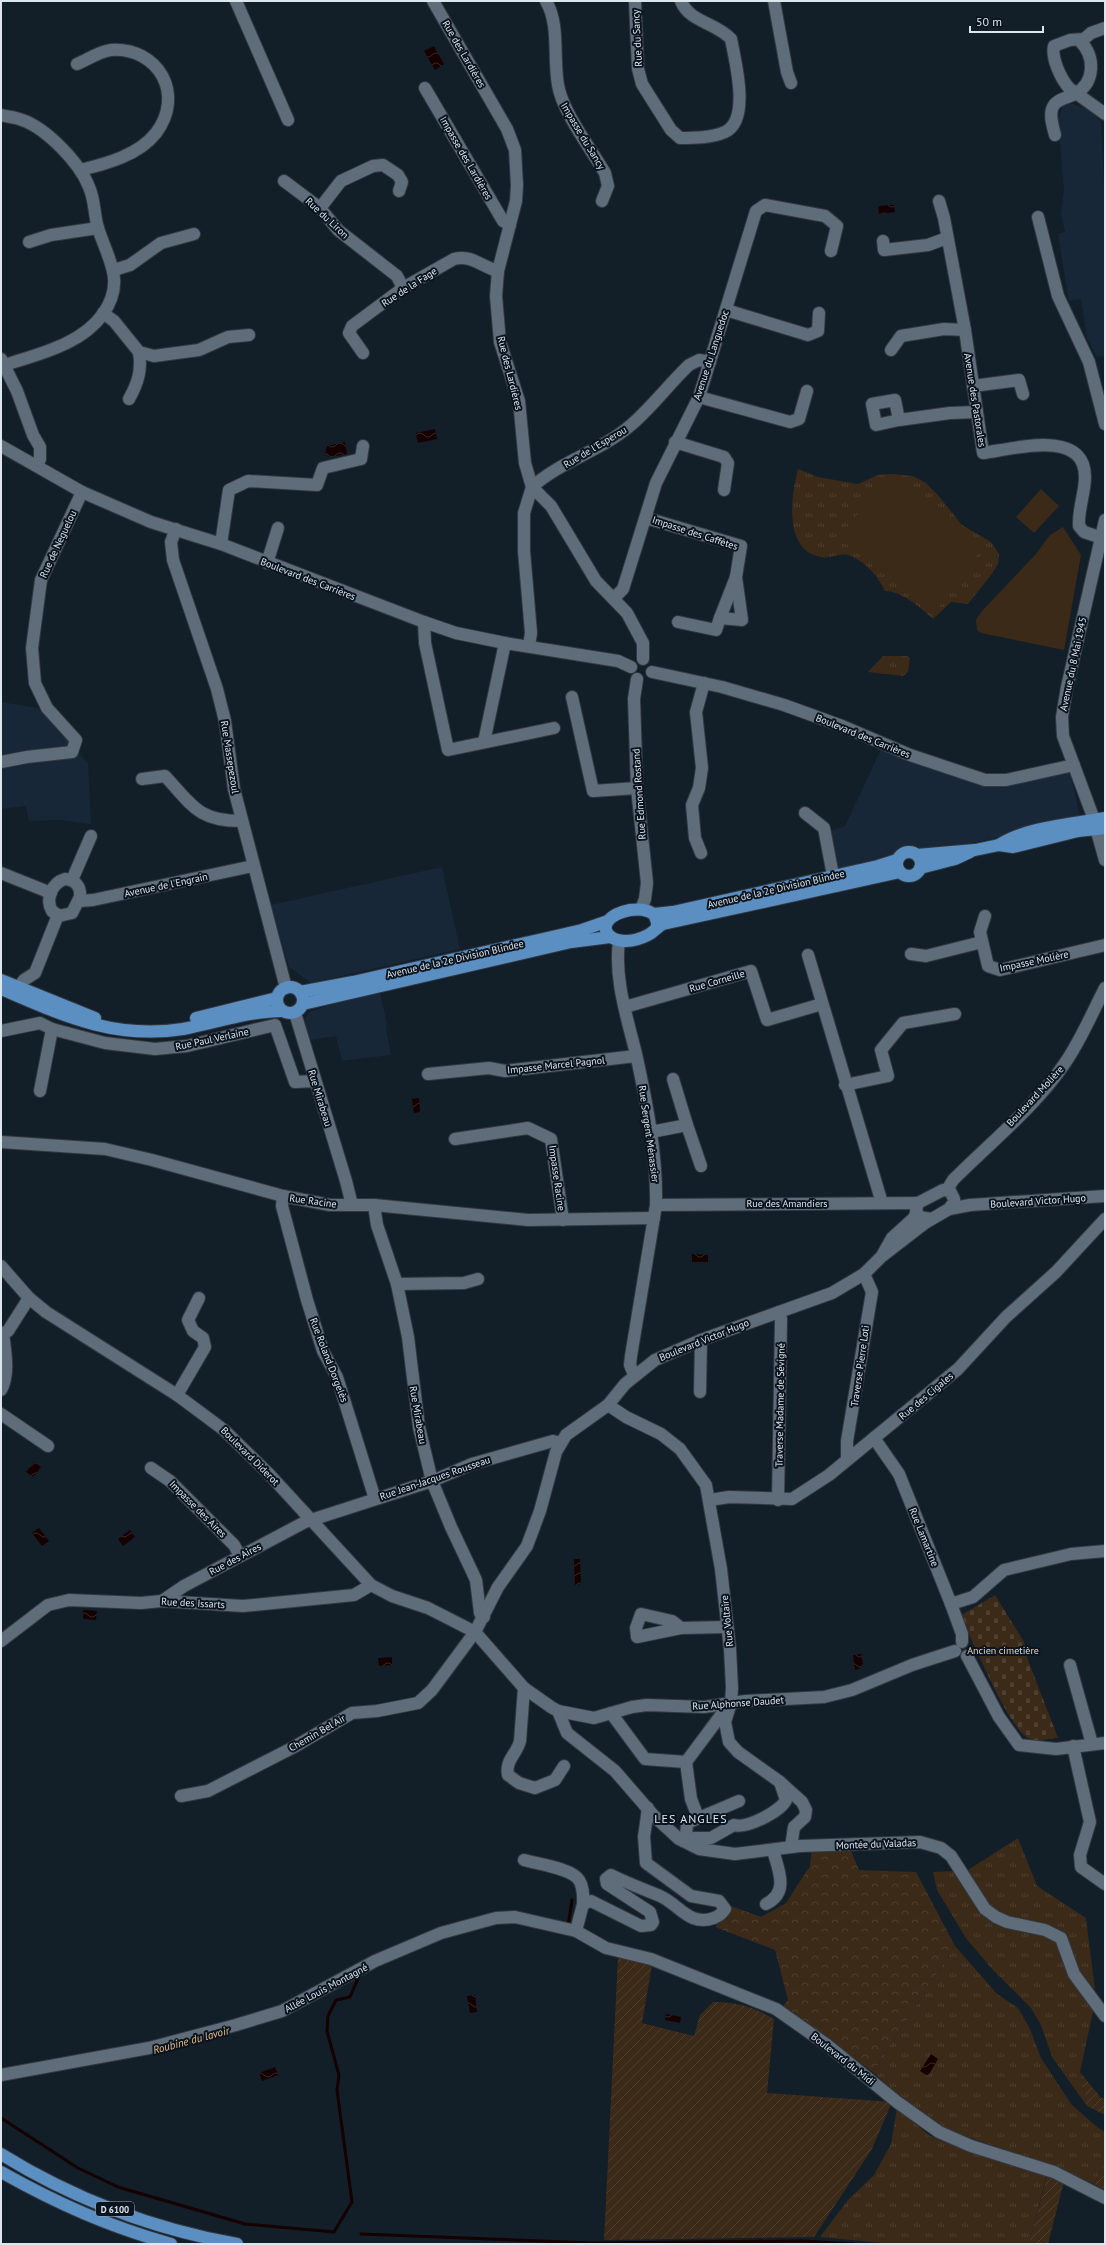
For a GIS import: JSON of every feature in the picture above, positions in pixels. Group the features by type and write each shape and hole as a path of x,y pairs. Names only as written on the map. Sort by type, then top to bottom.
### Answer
{"main road":[{"path":"975,850 955,859 920,868 912,875 900,872 897,864 897,860 906,852 917,855 975,850 999,845 1013,847 1026,845 1100,824"},
{"path":"917,855 921,863 920,868"},
{"name":"Avenue de la 2e Division Blindee","path":"302,998 571,942 645,936 663,924 834,881 897,860"},
{"name":"Avenue de la 2e Division Blindee","path":"654,914 673,912 834,881 900,872"},
{"path":"642,909 649,910 654,914 657,922 657,928"},
{"name":"Avenue de la 2e Division Blindee","path":"302,998 353,982 582,930 608,921 619,913 642,909"},
{"path":"608,921 607,927 615,939"},
{"path":"1,980 85,1014 117,1023 133,1024 179,1022 277,998"},
{"path":"286,988 294,988 302,998 295,1013 288,1014 278,1008 278,993 286,988"},
{"path":"1,989 70,1018 93,1025 130,1032 165,1031 282,1011"},
{"name":"D 6100","path":"1,2154 86,2198 179,2231 236,2244"},
{"name":"D 6100","path":"1,2172 37,2193 88,2217 127,2232 171,2244"}],"street":[{"path":"236,1 288,120"},
{"name":"Rue des Lardières","path":"433,1 507,129 515,150 517,184 510,225 498,271 496,296 500,342 519,401 525,463 532,486"},
{"name":"Impasse du Sancy","path":"546,1 552,12 558,85 562,101 605,173 608,186 602,201"},
{"name":"Rue du Sancy","path":"635,1 638,70 642,84 671,130 680,138 701,138 726,132 733,126 740,105 732,39 725,32 693,16 683,8 681,1"},
{"path":"774,1 787,72 791,83"},
{"path":"1105,28 1091,33 1080,41 1070,40 1058,43 1053,49 1064,83 1105,114"},
{"path":"1055,135 1051,115 1053,106 1061,99 1076,93 1087,83 1091,72 1091,63 1087,49 1080,41"},
{"path":"77,64 109,50 129,51 143,55 156,66 162,77 167,89 168,102 164,118 159,128 144,144 126,155 100,166 80,170"},
{"name":"Impasse des Lardières","path":"425,88 503,221 510,225"},
{"path":"1,115 22,120 38,128 57,144 80,170 89,186 98,228 114,270 113,288 103,314 84,332 64,344 3,362 33,435 40,447 40,459 37,466"},
{"path":"320,208 341,181 373,166 383,165 398,175 402,182 399,191"},
{"name":"Rue du Liron","path":"284,181 320,208 338,230 397,276 403,288"},
{"name":"Avenue des Pastorales","path":"939,201 965,330 984,453 1055,445 1065,447 1078,455 1084,469 1085,477 1079,526 1084,532 1102,538"},
{"name":"Avenue du Languedoc","path":"614,598 623,589 656,483 675,442 699,397 756,211 765,205 825,216 837,226 831,251"},
{"path":"1038,217 1058,296 1089,362 1105,424"},
{"path":"29,242 51,235 98,228"},
{"path":"114,270 130,265 161,243 194,234"},
{"path":"883,241 884,250 928,245 947,238"},
{"name":"Rue de la Fage","path":"363,353 349,333 352,326 403,288 454,259 462,257 468,257 498,271"},
{"path":"726,310 808,335 818,331 819,313"},
{"path":"103,314 114,321 139,352 142,366 137,385 129,399"},
{"path":"892,350 901,336 944,329 965,330"},
{"path":"139,352 154,356 174,354 199,350 228,337 249,335"},
{"name":"Rue de l'Esperou","path":"532,486 543,477 600,446 631,425 689,365 699,360 710,362"},
{"path":"973,386 1019,380 1024,394"},
{"path":"699,397 790,422 799,419 807,391"},
{"path":"899,420 950,413 977,412"},
{"path":"24,458 32,447 33,435"},
{"path":"675,442 724,457 728,463 724,490"},
{"name":"Boulevard des Carrières","path":"1,446 82,492 151,522 221,544 266,563 424,622 456,633 506,643 618,661 631,667"},
{"path":"221,544 229,490 248,481 317,485 323,468 361,459 363,446"},
{"path":"532,486 550,506 596,581 614,598 626,613 642,643 643,659"},
{"path":"529,646 531,633 524,552 524,513 532,486"},
{"name":"Rue de Neguelou","path":"1,762 27,757 72,752 76,740 47,708 35,683 32,648 41,580 82,492"},
{"name":"Impasse des Caffètes","path":"646,518 742,546 736,577 742,620 720,618"},
{"name":"Avenue du 8 Mai 1945","path":"1100,824 1063,736 1063,707 1105,520"},
{"path":"266,563 278,528"},
{"name":"Rue Massepezoul","path":"176,529 171,542 173,560 219,696 234,789 286,988"},
{"path":"678,622 716,630 736,577"},
{"path":"424,622 425,643 448,750 554,728"},
{"path":"484,742 506,643"},
{"path":"643,659 650,663 652,672 645,680 637,679 632,674 631,667 634,662 643,659"},
{"name":"Boulevard des Carrières","path":"652,672 704,684 784,706 886,744 910,755 985,780 1006,780 1074,765"},
{"name":"Rue Edmond Rostand","path":"637,679 634,699 637,788 647,883 642,909"},
{"path":"701,854 695,838 692,805 699,788 702,768 696,712 704,684"},
{"path":"572,697 593,791 637,788"},
{"path":"142,779 165,776 200,813 222,821 242,821"},
{"path":"806,813 824,828 834,881"},
{"path":"1100,824 1105,860"},
{"path":"72,880 91,836"},
{"name":"Avenue de l'Engrain","path":"79,901 93,900 253,866"},
{"path":"1,873 51,893"},
{"path":"60,880 72,880 80,888 79,901 72,913 64,916 58,915 49,907 51,893 54,886 60,880"},
{"path":"19,987 24,980 34,973 58,915"},
{"name":"Impasse Molière","path":"985,916 980,932 988,966 1000,970 1105,945"},
{"name":"Rue Sergent Ménassier","path":"615,939 618,976 646,1100 657,1186 656,1205 631,1356 630,1365 634,1375"},
{"path":"911,954 926,956 982,942"},
{"path":"808,955 882,1203"},
{"name":"Rue Corneille","path":"625,1007 751,971 767,1020 822,1004"},
{"name":"Boulevard Molière","path":"950,1199 953,1180 1051,1081 1075,1048 1101,1003 1105,988"},
{"name":"Rue Mirabeau","path":"295,1013 352,1205"},
{"path":"846,1085 888,1076 881,1050 904,1023 955,1014"},
{"name":"Rue Paul Verlaine","path":"1,1031 40,1023 52,1029 105,1044 155,1049 187,1046 275,1025 295,1082 315,1082"},
{"path":"40,1090 52,1029"},
{"name":"Impasse Marcel Pagnol","path":"428,1074 489,1068 505,1071 636,1056"},
{"path":"673,1079 701,1166"},
{"path":"651,1132 687,1125"},
{"name":"Impasse Racine","path":"455,1138 528,1128 551,1139 563,1220"},
{"name":"Rue Racine","path":"1,1142 117,1151 283,1196 330,1205 374,1205 528,1220 654,1218"},
{"path":"931,1219 921,1219 917,1208 939,1192 950,1199"},
{"name":"Rue Roland Dorgelès","path":"283,1196 282,1206 307,1300 323,1352 337,1377 375,1499"},
{"name":"Boulevard Victor Hugo","path":"475,1632 498,1587 521,1556 529,1540 561,1443 571,1431 608,1405 634,1375 655,1360 701,1340 832,1293 864,1274 881,1257 931,1219 950,1199 970,1205 1105,1196"},
{"name":"Rue des Amandiers","path":"656,1205 882,1203 917,1208"},
{"name":"Rue Mirabeau","path":"374,1205 377,1225 397,1284 408,1337 418,1427 432,1481 450,1527 476,1580 480,1613 484,1617"},
{"name":"Boulevard Victor Hugo","path":"881,1257 892,1238 917,1208"},
{"name":"Rue des Cigales","path":"710,1500 729,1497 778,1500 797,1498 847,1460 958,1369 1006,1317 1056,1272 1105,1219"},
{"name":"Boulevard Diderot","path":"1,1266 29,1298 46,1312 177,1395 208,1417 239,1443 372,1585 392,1596 428,1608 475,1632"},
{"name":"Traverse Pierre Loti","path":"847,1460 847,1442 872,1292 864,1274"},
{"path":"397,1284 464,1283 478,1279"},
{"path":"1,1390 4,1385 6,1363 2,1334 8,1331 29,1298"},
{"path":"177,1395 205,1347 203,1338 193,1331 188,1320 199,1298"},
{"name":"Traverse Madame de Sévigné","path":"778,1500 781,1319 779,1312"},
{"path":"700,1392 701,1340"},
{"name":"Rue Voltaire","path":"608,1405 620,1414 661,1434 680,1449 706,1485 710,1500 721,1569 732,1688 731,1703 725,1722 730,1742 738,1752 797,1796 806,1810 805,1817 794,1826 796,1846"},
{"path":"1,1414 48,1446"},
{"name":"Rue Lamartine","path":"874,1438 899,1474 962,1634 959,1646"},
{"name":"Rue Jean-Jacques Rousseau","path":"310,1520 432,1481 472,1464 553,1441 561,1443"},
{"name":"Impasse des Aires","path":"151,1468 170,1481 234,1545 240,1556"},
{"name":"Rue des Aires","path":"162,1601 184,1586 310,1520"},
{"path":"951,1604 973,1597 1004,1570 1070,1554 1105,1551"},
{"name":"Rue des Issarts","path":"1,1641 48,1605 69,1600 141,1603 162,1601 243,1606 354,1595 372,1585"},
{"path":"681,1628 727,1627"},
{"name":"Rue Alphonse Daudet","path":"475,1632 524,1688 558,1711 594,1718 632,1707 647,1705 704,1707 731,1703 824,1697 852,1690 959,1646"},
{"name":"Chemin Bel Air","path":"181,1796 208,1791 294,1747 352,1713 377,1711 418,1703 432,1690 475,1632"},
{"name":"Rue Lamartine","path":"959,1646 966,1643 971,1649 967,1656 998,1717 1019,1745 1056,1749 1073,1746"},
{"path":"1070,1665 1092,1744"},
{"path":"524,1688 520,1741 518,1748 510,1759 506,1768 508,1775 519,1783 535,1788 555,1780 564,1766"},
{"path":"698,1817 691,1799 686,1762 731,1703"},
{"name":"Montée du Valadas","path":"558,1711 566,1733 602,1759 648,1808 699,1850 735,1854 796,1846 920,1842 941,1848 951,1856 962,1871 985,1909 1007,1922 1045,1930 1061,1938 1074,1974 1105,2016"},
{"path":"612,1713 645,1759 686,1762"},
{"path":"1105,1743 1073,1746 1090,1822 1080,1855 1082,1867 1105,1884"},
{"path":"739,1802 698,1817 687,1823 686,1840 711,1838 734,1825 740,1827 755,1822 784,1805 786,1800 780,1782"},
{"path":"583,1904 591,1901 641,1926 651,1925 654,1918 650,1912 607,1884 606,1879 611,1875 661,1896 686,1916 697,1920 710,1919 723,1912 725,1909 719,1901 691,1896 646,1863 644,1837 648,1808"},
{"path":"766,1904 775,1900 779,1893 781,1879 773,1850"},
{"path":"524,1860 564,1871 578,1879 583,1890 583,1904 576,1931"},
{"name":"Allée Louis Montagné","path":"1,2075 149,2048 231,2027 282,2011 381,1959 441,1933 471,1924 496,1918 515,1917 576,1931"},
{"name":"Boulevard du Midi","path":"576,1931 606,1948 651,1959 776,2009 827,2045 897,2102 939,2132 971,2146 1054,2172 1105,2198"}],"shaded area":[{"path":"1063,104 1073,104 1089,110 1101,122 1105,204 1105,356 1097,357 1087,338 1081,299 1069,301 1058,234 1065,232 1061,215 1064,190 1058,123"},
{"path":"1,702 38,708 88,763 91,824 59,820 29,821 26,806 1,809"},
{"path":"881,749 998,786 1070,773 1080,816 1001,837 926,852 913,847 899,850 891,859 839,871 830,831 845,826"},
{"path":"442,867 460,949 311,983 289,967 271,905"},
{"path":"380,993 387,1023 386,1030 391,1055 342,1061 336,1036 309,1040 305,1020 309,1012 339,1002"}],"green space":[{"path":"798,469 818,477 858,484 878,475 892,474 913,476 926,483 938,495 962,525 991,542 999,554 998,564 968,604 951,602 933,619 917,605 904,597 885,591 879,580 860,561 848,555 821,557 809,553 800,544 795,533 792,507 795,480"},
{"path":"885,476 982,548 936,610 839,539"},
{"path":"1041,489 1059,506 1034,533 1016,517"},
{"path":"1063,527 1081,555 1064,650 981,633 977,630 976,620 981,612 1035,555 1050,535"},
{"path":"883,656 907,656 910,658 908,672 903,676 868,672"},
{"name":"Ancien cimetière","path":"995,1595 1024,1642 1028,1660 1058,1738 1033,1740 1021,1732 1012,1720 992,1684 960,1616"},
{"path":"1018,1838 1037,1886 1086,1918 1095,1990 1081,1974 1069,1940 1056,1930 1039,1922 1008,1917 988,1905 968,1870"},
{"path":"812,1848 851,1851 859,1870 916,1872 955,1946 873,2072 782,2007 788,2000 775,1950 715,1927 731,1906 761,1917 786,1903 810,1866"},
{"path":"954,1871 997,1923 1041,1933 1059,1944 1095,2002 1080,2072 1087,2106 1052,2057 1041,2025 1031,2008 991,1968 966,1938 937,1890 933,1872"},
{"path":"955,1946 997,1994 1018,2008 1030,2029 1041,2058 1071,2104 1097,2127 1105,2132 1105,2175 1100,2172 1094,2184 1021,2155 947,2130 901,2098 873,2072"},
{"path":"618,1957 652,1965 642,2023 694,2036 700,2015 713,2002 738,2004 759,2011 774,2019 767,2093 892,2102 872,2149 814,2237 604,2240"},
{"path":"1080,2072 1101,2098 1105,2098 1105,2115 1087,2106"},
{"path":"897,2108 930,2136 1047,2174 1029,2244 893,2244 820,2237 848,2200 874,2175 891,2144"},
{"path":"1105,2163 1105,2190 1094,2184"},
{"path":"1047,2176 1064,2181 1048,2244 1029,2244"}],"water":[{"path":"434,46 444,64 435,70 424,51"},
{"path":"894,205 895,212 879,214 878,206"},
{"path":"435,429 437,439 418,443 416,433"},
{"path":"345,442 347,454 329,457 325,453 327,446"},
{"path":"419,1098 420,1112 414,1113 412,1099"},
{"path":"692,1254 708,1255 708,1262 692,1262"},
{"path":"34,1462 41,1467 33,1477 26,1472"},
{"path":"39,1528 49,1541 42,1546 32,1533"},
{"path":"130,1530 135,1537 123,1546 118,1539"},
{"path":"574,1559 580,1559 581,1584 575,1585"},
{"path":"83,1610 97,1611 96,1620 83,1619"},
{"path":"861,1654 863,1664 859,1669 855,1670 853,1655"},
{"path":"392,1657 392,1665 379,1666 378,1658"},
{"path":"475,1995 477,2012 470,2013 467,1996"},
{"path":"666,2014 681,2017 680,2023 665,2020"},
{"path":"931,2054 938,2059 928,2076 920,2071"},
{"path":"275,2067 278,2075 262,2081 259,2073"}],"waterway":[{"name":"Roubine du lavoir","path":"568,1926 572,1900"},
{"path":"1,2118 78,2168 118,2187 245,2224 334,2232 352,2202 337,2090 339,2075 327,2031 328,2016 336,2000 350,1997 360,1974"},
{"path":"361,2234 593,2243 803,2241 853,2244"}],"district":[{"name":"LES ANGLES","path":"691,1818"}]}
